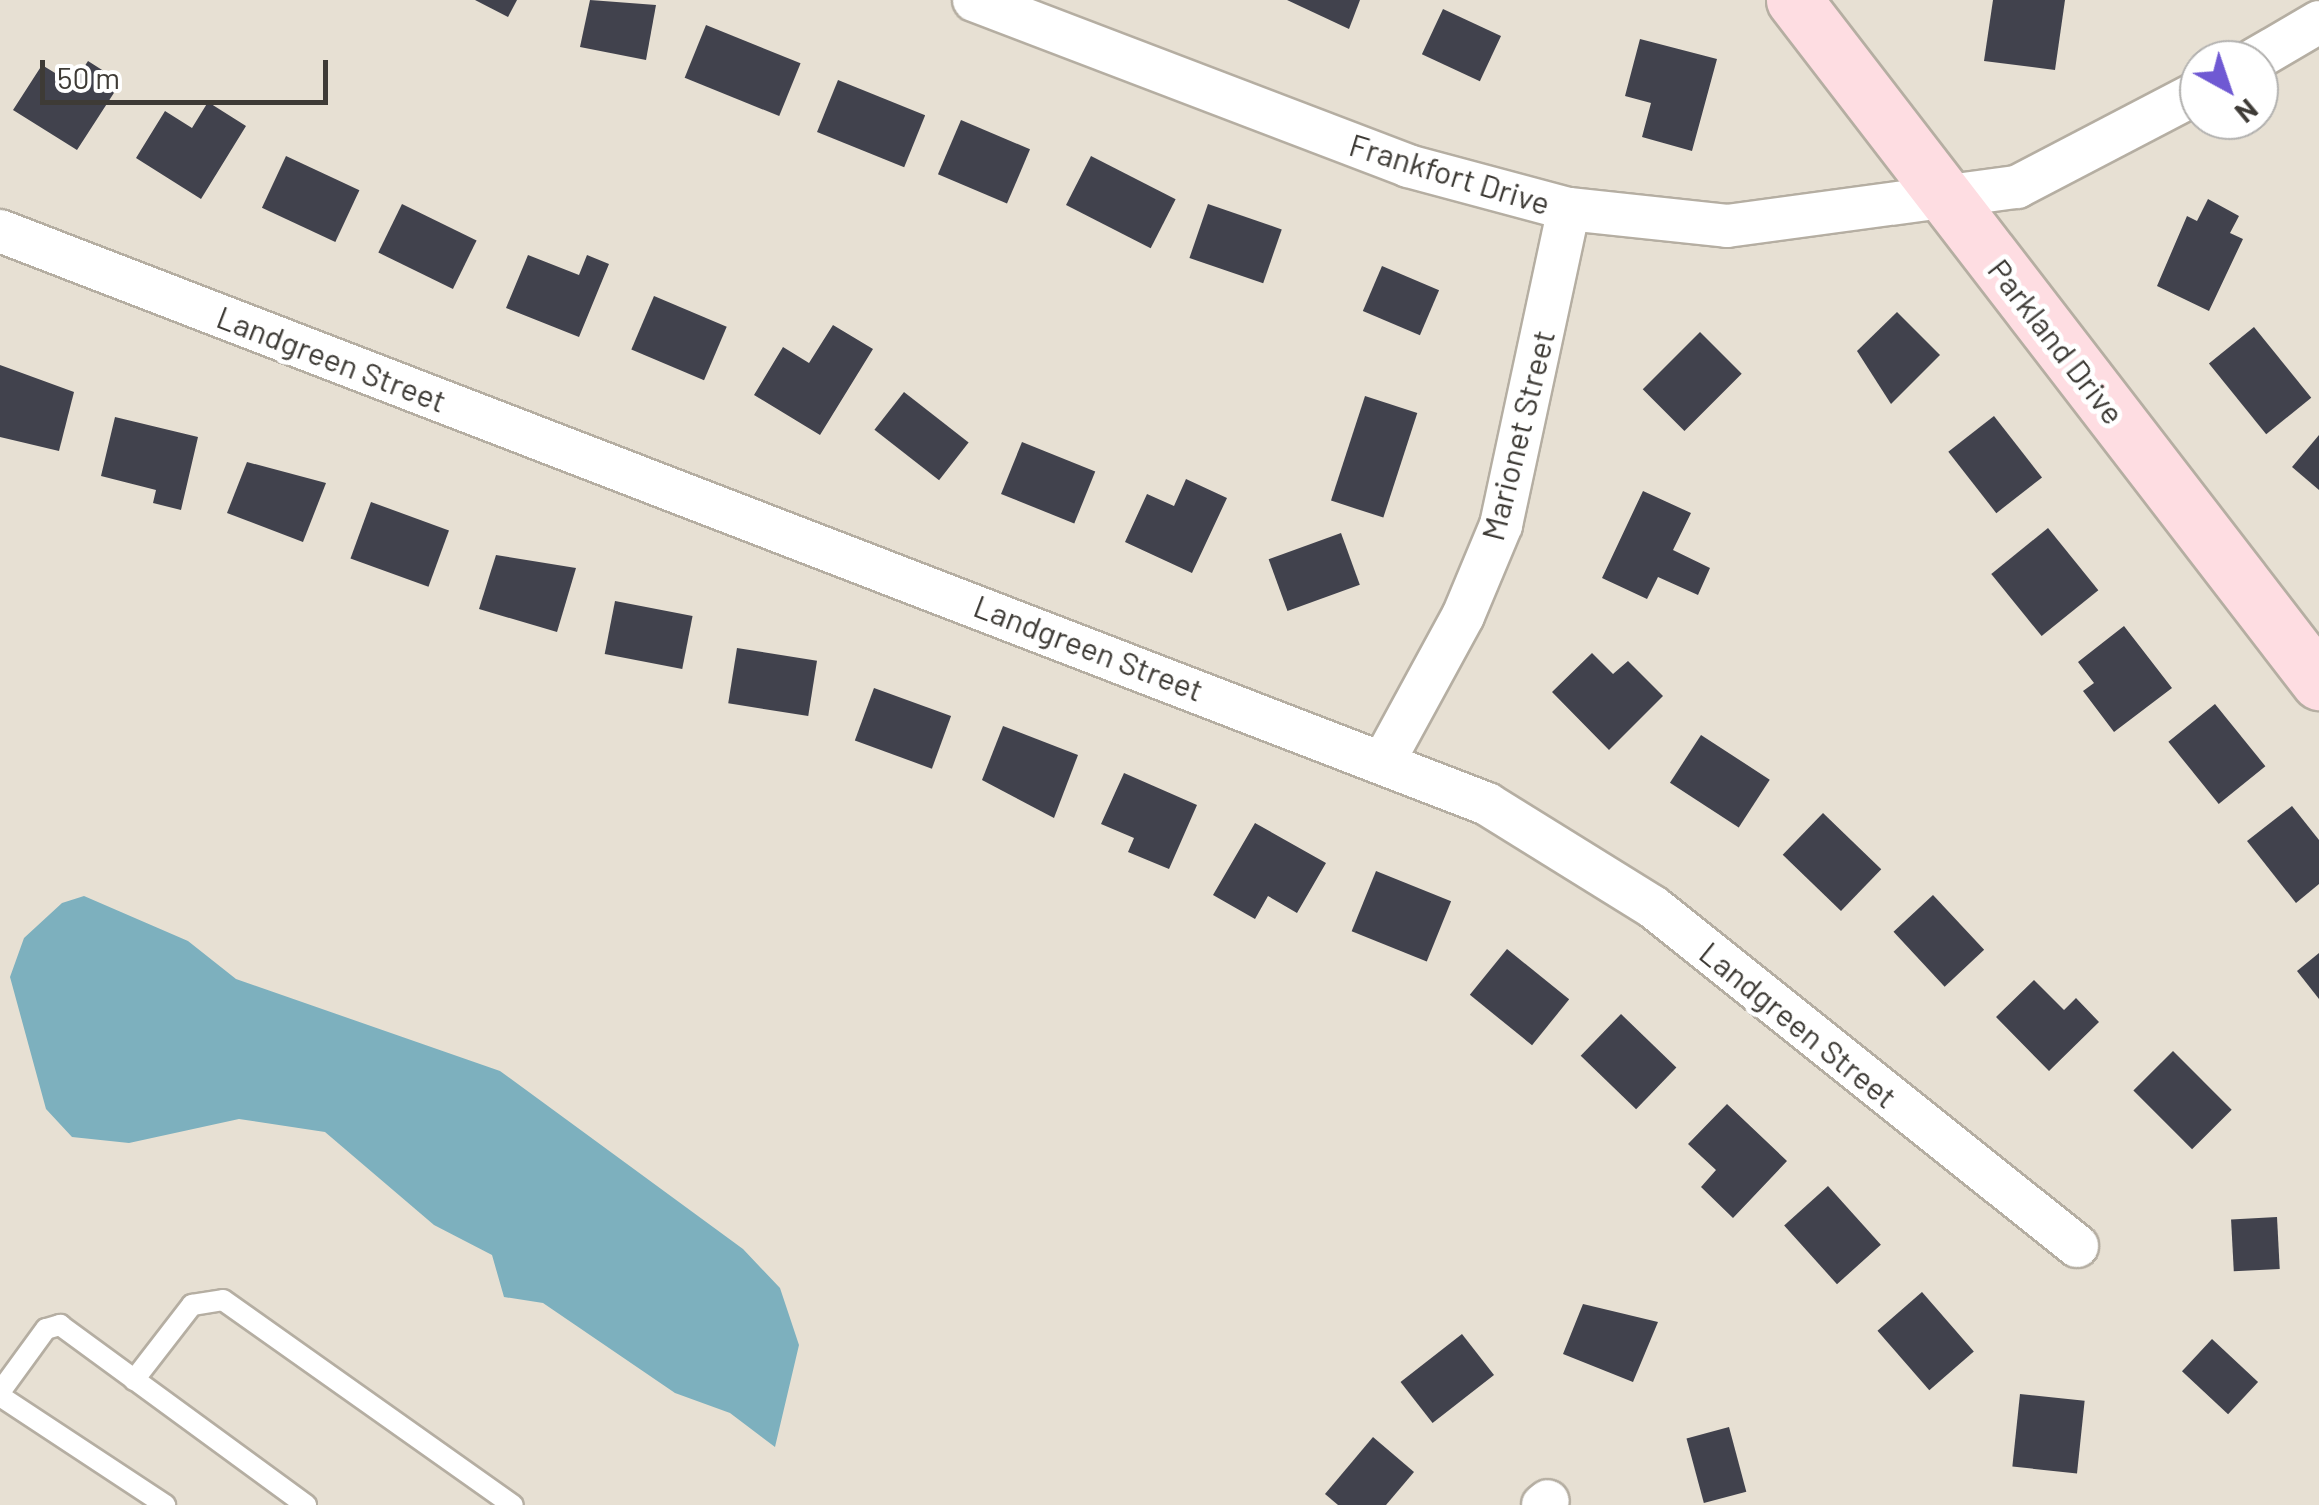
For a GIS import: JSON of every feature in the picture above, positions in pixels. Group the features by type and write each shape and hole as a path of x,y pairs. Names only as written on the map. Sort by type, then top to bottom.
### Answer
{"street":[{"name":"Frankfort Drive","path":"974,0 1408,166 1569,209 1727,226 1949,200 2017,187 2179,102"},
{"name":"Parkland Drive","path":"1794,0 2319,682"},
{"path":"2279,45 2319,22"},
{"name":"Marionet Street","path":"1385,759 1464,616 1501,525 1569,209"},
{"name":"Landgreen Street","path":"0,232 1385,759 1487,804 1653,907 2077,1246"}],"lane":[{"path":"134,1380 192,1305 222,1300 513,1505"},
{"path":"165,1505 0,1394 46,1330 60,1325 306,1505"}],"water":[{"path":"84,896 188,941 236,979 500,1071 743,1249 780,1288 799,1345 775,1447 730,1413 675,1393 543,1303 504,1297 492,1255 434,1225 325,1132 239,1119 129,1143 72,1137 46,1109 10,977 24,938 62,903"}],"building":[{"path":"475,0 517,0 508,17"},
{"path":"590,0 656,5 646,60 580,47"},
{"path":"1287,0 1360,0 1349,29"},
{"path":"1993,0 2065,0 2055,70 1984,61"},
{"path":"1443,9 1501,36 1480,81 1422,54"},
{"path":"706,25 801,63 779,116 685,78"},
{"path":"1640,39 1717,59 1692,151 1642,137 1651,103 1625,96"},
{"path":"88,61 121,82 77,150 13,110 42,65 73,84"},
{"path":"838,80 925,115 904,167 817,132"},
{"path":"208,102 246,126 201,199 136,158 165,111 192,128"},
{"path":"961,120 1030,149 1007,204 938,174"},
{"path":"286,156 359,190 335,242 262,208"},
{"path":"1091,156 1176,199 1151,248 1066,205"},
{"path":"2208,199 2239,216 2230,233 2243,239 2209,311 2157,286 2187,216 2197,221"},
{"path":"402,204 477,240 453,289 378,253"},
{"path":"1208,204 1282,229 1263,283 1189,258"},
{"path":"528,255 579,275 587,255 609,264 579,337 506,308"},
{"path":"1382,266 1439,290 1420,335 1363,311"},
{"path":"654,296 727,327 704,380 631,349"},
{"path":"1897,312 1940,355 1891,404 1857,351"},
{"path":"833,325 873,349 820,435 754,395 783,347 809,363"},
{"path":"2254,327 2311,398 2266,434 2209,364"},
{"path":"1700,332 1742,374 1684,431 1643,389"},
{"path":"0,365 74,392 59,451 0,437"},
{"path":"904,392 969,442 939,480 874,430"},
{"path":"1365,396 1417,413 1383,518 1331,501"},
{"path":"1994,416 2042,477 1996,513 1948,452"},
{"path":"115,417 198,437 181,510 153,503 156,490 101,476"},
{"path":"2319,435 2319,490 2292,467"},
{"path":"1022,442 1095,472 1074,524 1001,494"},
{"path":"247,462 326,483 303,542 227,513"},
{"path":"1186,479 1227,498 1192,573 1125,542 1147,494 1174,506"},
{"path":"1643,491 1691,513 1673,550 1710,568 1698,595 1658,577 1647,599 1602,578"},
{"path":"371,502 449,530 428,587 350,558"},
{"path":"2048,528 2098,590 2042,636 1991,574"},
{"path":"1341,533 1360,585 1287,611 1269,559"},
{"path":"496,555 576,568 557,632 479,609"},
{"path":"615,601 693,616 682,669 605,654"},
{"path":"2124,626 2172,688 2114,732 2083,691 2094,683 2078,662"},
{"path":"737,648 817,661 808,716 728,703"},
{"path":"1592,653 1613,674 1628,661 1663,696 1609,750 1552,692"},
{"path":"874,688 951,716 932,769 855,741"},
{"path":"2215,704 2265,766 2219,804 2168,742"},
{"path":"1003,726 1078,755 1054,818 982,780"},
{"path":"1701,735 1770,780 1739,827 1670,783"},
{"path":"1124,773 1197,805 1169,869 1128,852 1134,838 1101,824"},
{"path":"2292,806 2319,840 2319,884 2296,903 2247,841"},
{"path":"1823,813 1881,869 1841,911 1783,855"},
{"path":"1255,823 1326,863 1297,913 1268,896 1255,919 1213,895"},
{"path":"1376,871 1451,901 1427,962 1352,931"},
{"path":"1933,895 1984,950 1945,987 1894,932"},
{"path":"1507,949 1569,999 1532,1045 1470,995"},
{"path":"2319,953 2319,999 2297,971"},
{"path":"2034,980 2064,1010 2076,998 2099,1022 2049,1071 1996,1017"},
{"path":"1621,1014 1676,1067 1636,1109 1581,1056"},
{"path":"2173,1051 2232,1110 2192,1149 2133,1091"},
{"path":"1727,1104 1787,1161 1733,1218 1701,1187 1716,1170 1688,1144"},
{"path":"1828,1186 1881,1245 1837,1284 1784,1225"},
{"path":"2277,1217 2280,1269 2234,1271 2231,1219"},
{"path":"1922,1292 1974,1352 1929,1390 1877,1331"},
{"path":"1583,1304 1658,1322 1633,1382 1563,1354"},
{"path":"1462,1334 1494,1375 1433,1423 1401,1382"},
{"path":"2212,1339 2258,1382 2228,1414 2182,1371"},
{"path":"2020,1394 2085,1401 2077,1473 2012,1467"},
{"path":"1729,1427 1746,1492 1704,1503 1686,1438"},
{"path":"1373,1437 1414,1472 1386,1505 1338,1505 1325,1494"}]}
